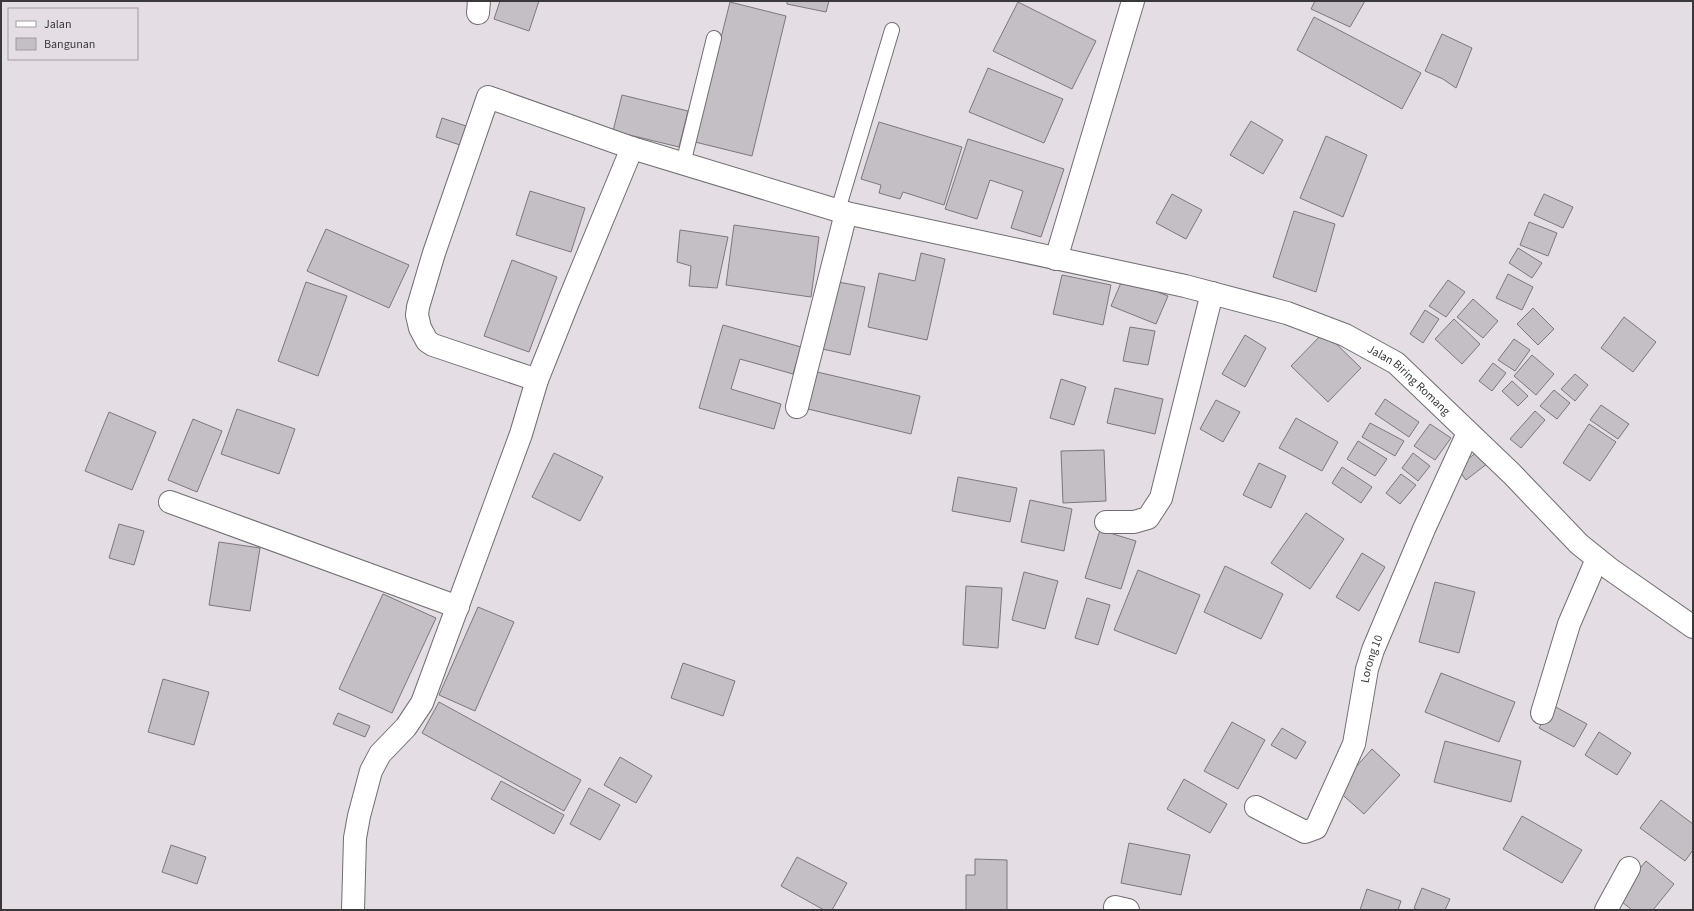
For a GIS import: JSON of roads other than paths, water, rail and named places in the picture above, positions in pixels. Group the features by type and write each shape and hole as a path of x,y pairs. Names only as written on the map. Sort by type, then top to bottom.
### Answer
{"street":[{"path":"1056,260 1133,1"},
{"name":"Jalan Biring Romang","path":"537,380 433,345 427,341 423,335 417,315 434,253 488,97 632,148 842,212 1212,293 1287,313 1345,335 1386,357 1405,370 1532,495 1579,544 1597,560 1693,626"},
{"path":"353,910 355,838 359,816 371,771 380,754 406,727 418,710 458,606 520,434 537,380 632,148"},
{"path":"797,407 842,212"},
{"path":"1106,522 1134,522 1148,518 1161,498 1212,293"},
{"name":"Lorong 10","path":"1256,806 1305,832 1316,828 1354,744 1367,669 1373,650 1424,529 1468,433"},
{"path":"170,502 458,606"},
{"path":"1542,713 1569,624 1597,560"},
{"path":"1606,910 1629,868"}],"lane":[{"path":"842,212 892,30"},
{"path":"683,164 714,38"}]}
